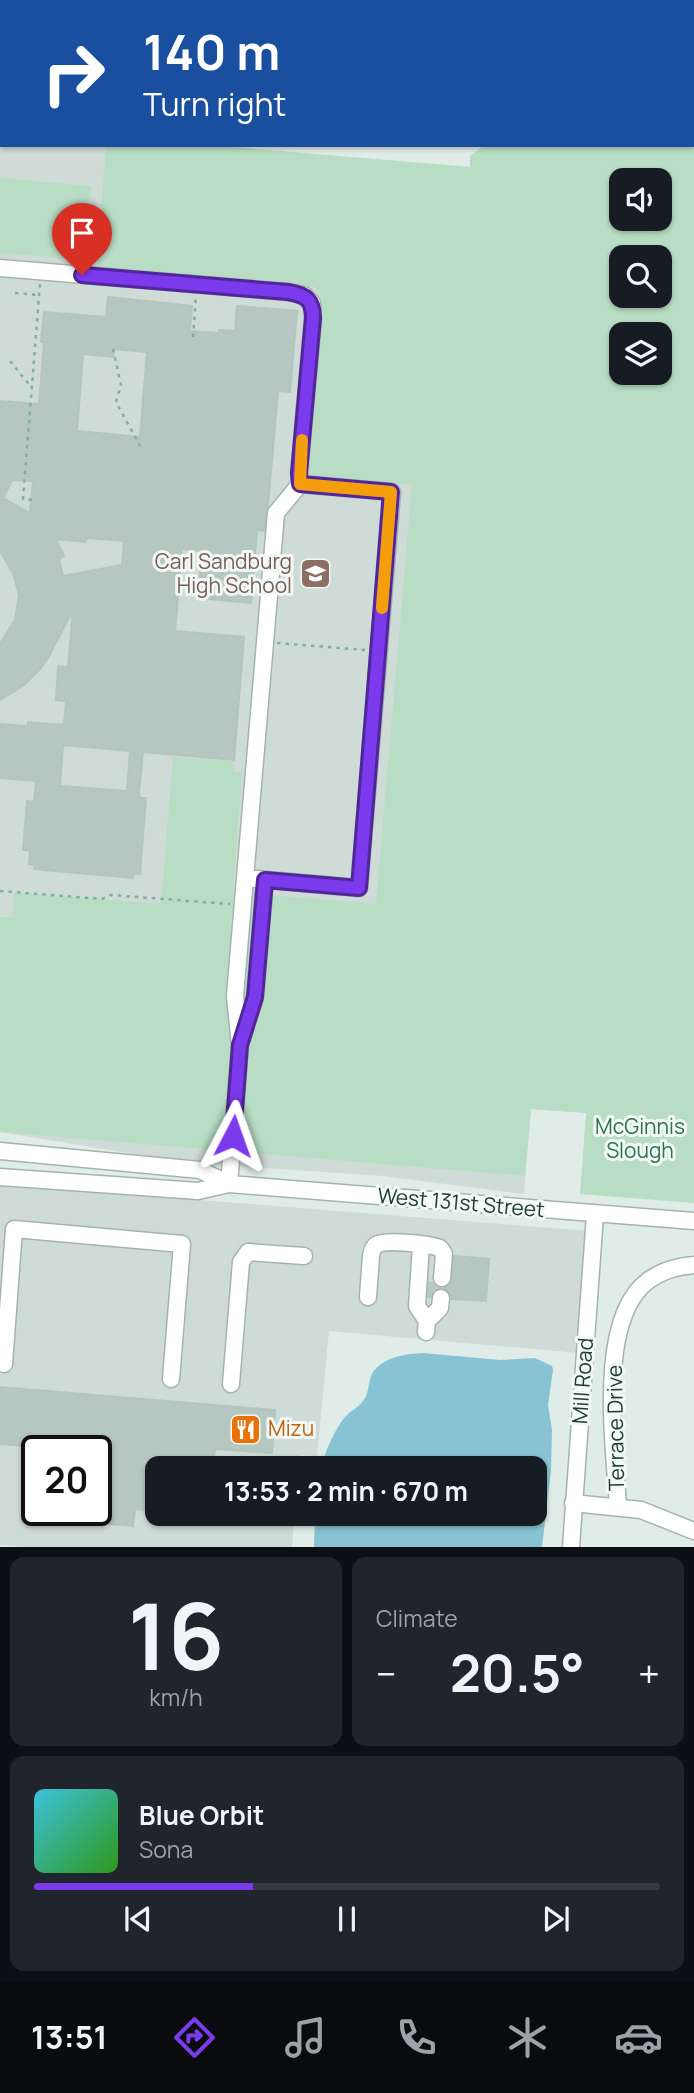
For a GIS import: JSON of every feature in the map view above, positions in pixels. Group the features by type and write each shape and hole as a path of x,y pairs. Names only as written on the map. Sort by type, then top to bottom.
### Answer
{"street":[{"path":"0,268 288,292 309,299 312,303 300,484 276,513 235,996 240,1045 229,1184"},
{"path":"245,878 359,888 391,492 300,484"},
{"path":"240,1045 255,997 265,880"},
{"name":"West 131st Street","path":"0,1151 200,1170 229,1184"},
{"name":"West 131st Street","path":"0,1177 198,1191 229,1184 694,1221"},
{"name":"Mill Road","path":"571,1547 595,1214"},
{"path":"4,1364 14,1229 181,1244 171,1379"},
{"path":"368,1297 371,1256 375,1245 390,1242 428,1245"},
{"path":"428,1245 434,1277"},
{"path":"428,1245 417,1306 427,1321 433,1298"},
{"path":"231,1384 241,1262 248,1252 304,1256"},
{"name":"Terrace Drive","path":"618,1507 612,1388 618,1331 635,1294 647,1281 665,1271 694,1265"},
{"path":"573,1503 641,1510 694,1531"}],"path":[{"path":"32,500 23,499 40,281"},
{"path":"15,293 39,295"},
{"path":"193,337 196,295"},
{"path":"113,349 121,385 116,402 139,446"},
{"path":"10,361 32,388"},
{"path":"265,642 378,651"},
{"path":"0,891 102,899 111,895 243,905"}],"shaded area":[{"name":"Carl Sandburg High School","path":"0,147 215,147 609,366 609,385 620,385 587,1113 531,1109 524,1194 383,1176 189,1163 0,1132"},
{"path":"0,1184 589,1231 579,1353 329,1331 317,1456 145,1456 145,1526 294,1526 292,1547 0,1545"}],"green space":[{"name":"Carl Sandburg High School","path":"106,147 235,147 470,167 470,156 482,147 694,147 694,1203 580,1194 586,1113 531,1109 525,1176 0,1132 0,917 12,917 14,892 161,904 173,757 234,761 233,771 242,772 233,892 376,904 412,485 306,475 321,305 321,297 315,287 97,269"},
{"path":"0,178 91,186 84,260 0,253"}],"water":[{"path":"409,1354 500,1360 535,1358 552,1366 548,1405 552,1430 551,1470 547,1504 547,1456 325,1456 338,1427 365,1398 375,1370 387,1361"},
{"path":"315,1526 544,1526 542,1547 314,1547"}],"building":[{"name":"Carl Sandburg High School","path":"108,297 192,306 190,331 235,331 237,306 297,311 290,392 278,391 268,506 264,531 257,530 251,603 198,598 202,551 182,549 175,631 244,637 234,760 143,752 139,793 140,798 146,798 140,874 134,873 133,878 34,869 35,865 29,864 30,851 23,850 27,801 34,802 36,781 0,778 0,724 28,726 28,722 64,725 66,701 56,700 58,666 68,667 73,610 40,669 23,686 0,700 0,644 15,620 19,595 13,573 0,551 0,401 39,404 44,312 106,317","holes":["113,349 147,352 140,437 77,431 83,354 113,357","12,480 33,481 30,513 3,498","87,538 124,541 122,565 63,576 59,559 64,556 56,539 86,542","63,745 130,751 127,791 60,786"]},
{"path":"454,1256 489,1259 486,1301 451,1299 450,1293 444,1288 452,1280"},
{"path":"0,1387 275,1410 272,1453 215,1449 214,1456 145,1456 145,1510 135,1509 133,1526 112,1524 112,1435 21,1435 21,1446 0,1444"}],"tunnel":[{"path":"433,1298 434,1277"}],"slow traffic":[{"path":"302,440 300,484 391,492 382,608"}],"place":[{"name":"Carl Sandburg High School","path":"315,574"},
{"name":"Mizu","path":"245,1429"}],"route":[{"path":"82,275 304,295 312,303 313,318 300,484 391,492 359,888 265,880 255,997 240,1045 233,1136"}],"park label":[{"name":"McGinnis Slough","path":"640,1139"}]}
